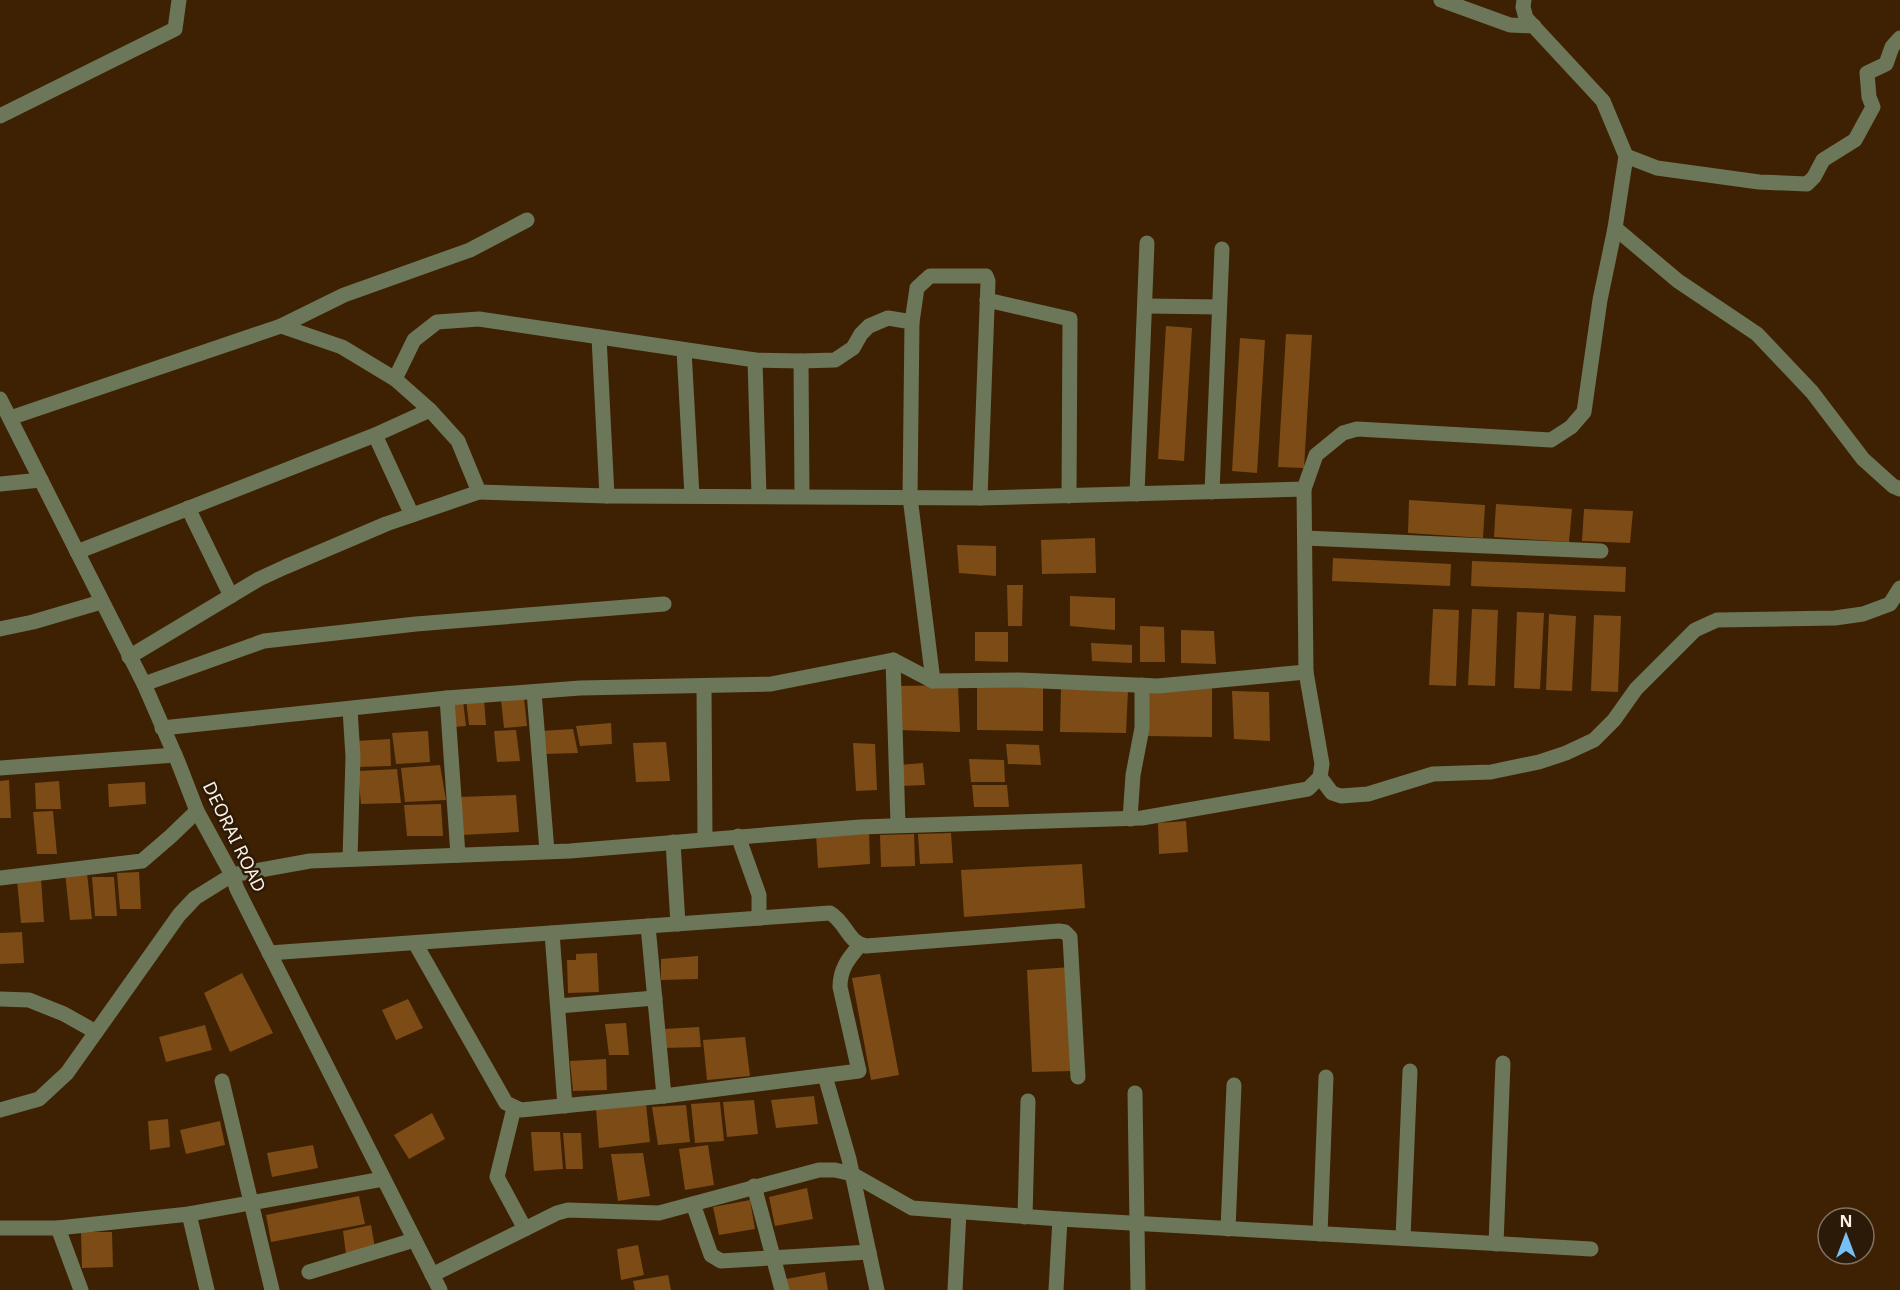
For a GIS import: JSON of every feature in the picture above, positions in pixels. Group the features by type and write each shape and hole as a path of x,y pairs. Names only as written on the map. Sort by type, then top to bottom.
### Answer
{"street":[{"path":"0,116 175,29 179,0"},
{"path":"1442,0 1510,25 1534,26"},
{"path":"0,1110 39,1099 67,1073 179,915 195,898 232,875 310,861 547,852 898,825 1130,819 1308,789 1320,777 1322,764 1306,672 1304,489 1316,455 1343,433 1357,429 1551,441 1571,427 1584,412 1600,300 1615,228 1626,156 1603,101 1526,18 1524,0"},
{"path":"1626,156 1657,168 1759,182 1807,184 1814,177 1823,160 1855,140 1873,107 1869,98 1867,73 1886,64 1892,47 1900,38"},
{"path":"10,418 281,326 344,295 470,250 527,220"},
{"path":"1615,228 1678,281 1757,334 1812,392 1863,459 1893,486 1900,489"},
{"path":"1137,494 1147,243"},
{"path":"1212,492 1222,249"},
{"path":"933,681 910,497 912,322 917,288 930,276 986,276 988,281 980,498"},
{"path":"987,300 1070,319 1069,496"},
{"path":"1146,306 1219,307"},
{"path":"395,378 414,340 438,322 479,319 755,360 801,361 835,360 853,348 869,326 888,318 912,322"},
{"path":"281,326 342,347 395,378 458,441 479,492"},
{"path":"599,337 607,496"},
{"path":"684,350 692,496"},
{"path":"755,360 759,496"},
{"path":"801,361 802,496"},
{"name":"DEORAI ROAD","path":"0,399 144,684 197,811 232,875 269,954 440,1290"},
{"path":"77,552 375,435 429,410"},
{"path":"375,435 412,515"},
{"path":"0,484 41,480"},
{"path":"129,657 259,579 412,515 479,492 607,496 980,498 1304,489"},
{"path":"188,508 231,596"},
{"path":"1305,538 1600,551"},
{"path":"1320,777 1332,793 1341,796 1368,794 1433,774 1491,772 1539,762 1594,740 1614,720 1650,674 1695,630 1717,620 1835,618 1863,614 1890,604 1900,588"},
{"path":"0,629 101,602"},
{"path":"144,684 264,641 416,624 664,604"},
{"path":"162,728 447,698 580,688 771,684 893,660 933,681 1019,680 1158,686 1306,672"},
{"path":"893,660 898,825"},
{"path":"1130,819 1133,775 1142,728 1142,685"},
{"path":"704,686 705,839"},
{"path":"534,692 547,852"},
{"path":"447,698 458,855"},
{"path":"350,709 353,757 350,859"},
{"path":"0,768 175,755"},
{"path":"0,878 142,861 197,811"},
{"path":"738,836 759,895 759,918"},
{"path":"673,842 678,924"},
{"path":"269,954 830,914 836,916 855,942 866,946 1059,931 1065,932 1070,937 1078,1077"},
{"path":"648,926 664,1096"},
{"path":"552,933 565,1106"},
{"path":"415,943 506,1103 513,1108 531,1110 664,1096 859,1071 840,987 840,976 848,959 860,945"},
{"path":"558,1006 655,998"},
{"path":"0,999 30,1000 64,1014 96,1032"},
{"path":"1496,1244 1503,1063"},
{"path":"1403,1238 1410,1071"},
{"path":"825,1076 852,1174 877,1290"},
{"path":"1320,1234 1326,1077"},
{"path":"222,1081 272,1290"},
{"path":"1228,1228 1234,1085"},
{"path":"1135,1093 1138,1290"},
{"path":"1025,1217 1028,1101"},
{"path":"513,1108 497,1177 525,1229"},
{"path":"432,1275 557,1213 568,1210 659,1213 819,1170 835,1170 852,1174 912,1208 1025,1217 1591,1249"},
{"path":"0,1228 58,1228 189,1214 383,1179"},
{"path":"754,1186 782,1290"},
{"path":"693,1204 711,1255 715,1260 869,1252"},
{"path":"955,1290 959,1212"},
{"path":"189,1214 207,1290"},
{"path":"1056,1290 1060,1219"},
{"path":"58,1228 81,1290"},
{"path":"309,1272 414,1240"}],"building":[{"path":"1166,326 1192,328 1184,461 1158,459"},
{"path":"1286,334 1312,335 1304,468 1278,467"},
{"path":"1240,338 1265,340 1257,473 1232,471"},
{"path":"1409,500 1485,505 1483,538 1408,533"},
{"path":"1496,504 1572,509 1569,542 1494,537"},
{"path":"1584,509 1633,511 1630,543 1582,541"},
{"path":"1095,538 1096,573 1042,574 1041,540"},
{"path":"957,545 996,546 996,576 959,573"},
{"path":"1333,558 1451,564 1450,586 1332,581"},
{"path":"1472,561 1626,567 1625,592 1471,586"},
{"path":"1007,585 1023,585 1022,626 1008,626"},
{"path":"1070,596 1115,598 1115,630 1070,626"},
{"path":"1433,609 1459,610 1456,686 1429,685"},
{"path":"1472,609 1498,610 1495,686 1468,685"},
{"path":"1517,612 1544,613 1540,689 1514,688"},
{"path":"1549,614 1576,616 1572,691 1546,690"},
{"path":"1594,615 1621,616 1618,692 1591,691"},
{"path":"1140,626 1164,627 1165,662 1140,662"},
{"path":"1181,630 1214,631 1216,664 1181,663"},
{"path":"975,632 1008,632 1008,662 975,661"},
{"path":"1091,643 1132,645 1132,663 1092,661"},
{"path":"958,685 960,732 898,730 896,686"},
{"path":"977,686 1043,687 1043,731 977,730"},
{"path":"1212,688 1212,737 1147,736 1147,690"},
{"path":"1061,689 1128,691 1126,733 1060,732"},
{"path":"1232,691 1269,692 1270,741 1234,739"},
{"path":"524,698 527,726 504,728 501,700"},
{"path":"466,700 484,700 486,725 469,725"},
{"path":"463,701 466,726 453,727 450,703"},
{"path":"611,723 612,744 580,746 576,726"},
{"path":"573,729 578,753 545,754 541,731"},
{"path":"516,730 520,761 497,762 494,731"},
{"path":"428,731 430,762 396,764 392,733"},
{"path":"390,739 391,766 358,767 356,741"},
{"path":"666,742 670,781 636,782 633,743"},
{"path":"853,743 875,744 877,790 856,791"},
{"path":"1006,744 1039,745 1041,765 1008,764"},
{"path":"969,759 1004,760 1005,782 971,782"},
{"path":"923,763 925,785 900,786 899,765"},
{"path":"440,765 446,800 405,802 401,768"},
{"path":"397,769 401,803 361,804 358,771"},
{"path":"9,780 11,818 0,818 0,781"},
{"path":"59,781 61,809 36,809 35,783"},
{"path":"145,782 146,804 109,807 108,784"},
{"path":"972,785 1007,785 1009,807 974,807"},
{"path":"516,795 519,832 461,835 458,797"},
{"path":"441,804 443,836 407,836 404,805"},
{"path":"53,811 57,854 37,854 33,812"},
{"path":"1186,821 1188,852 1159,854 1158,823"},
{"path":"869,830 870,864 818,868 816,833"},
{"path":"951,833 953,863 920,864 918,834"},
{"path":"914,834 915,866 881,867 880,835"},
{"path":"1082,864 1085,908 964,917 961,870"},
{"path":"139,872 141,909 120,909 117,873"},
{"path":"65,873 87,873 92,919 70,920"},
{"path":"92,877 114,877 117,916 95,916"},
{"path":"41,879 44,922 21,923 17,880"},
{"path":"22,932 24,963 0,964 0,933"},
{"path":"597,953 599,992 568,993 567,960 576,960 576,954"},
{"path":"698,956 698,979 661,980 661,959"},
{"path":"1072,967 1073,1071 1032,1072 1027,970"},
{"path":"242,973 273,1033 230,1052 204,993"},
{"path":"880,974 899,1075 871,1080 852,978"},
{"path":"408,999 423,1028 396,1040 382,1010"},
{"path":"626,1023 629,1055 609,1055 605,1024"},
{"path":"205,1025 212,1050 166,1062 159,1037"},
{"path":"699,1027 701,1047 664,1048 663,1029"},
{"path":"745,1037 750,1076 707,1080 703,1040"},
{"path":"606,1059 607,1090 573,1091 570,1061"},
{"path":"814,1096 818,1124 776,1128 771,1100"},
{"path":"754,1100 758,1134 727,1137 723,1102"},
{"path":"720,1102 724,1141 695,1143 691,1104"},
{"path":"646,1104 650,1142 599,1148 596,1108"},
{"path":"686,1105 690,1142 658,1145 652,1107"},
{"path":"432,1113 445,1139 409,1159 394,1135"},
{"path":"168,1119 170,1147 150,1150 148,1121"},
{"path":"220,1121 225,1145 186,1154 180,1130"},
{"path":"531,1132 560,1132 563,1169 534,1171"},
{"path":"563,1133 581,1133 583,1169 566,1169"},
{"path":"313,1145 318,1168 272,1177 267,1153"},
{"path":"708,1145 714,1185 685,1190 679,1149"},
{"path":"643,1153 650,1196 618,1201 611,1154"},
{"path":"807,1188 813,1219 775,1226 769,1197"},
{"path":"359,1196 365,1224 271,1242 266,1215"},
{"path":"750,1200 755,1229 719,1235 713,1207"},
{"path":"371,1225 375,1248 346,1254 343,1231"},
{"path":"81,1232 112,1232 113,1267 82,1268"},
{"path":"638,1245 644,1275 621,1280 617,1249"},
{"path":"825,1272 828,1290 788,1290 786,1279"},
{"path":"668,1275 671,1290 635,1290 633,1281"}]}
